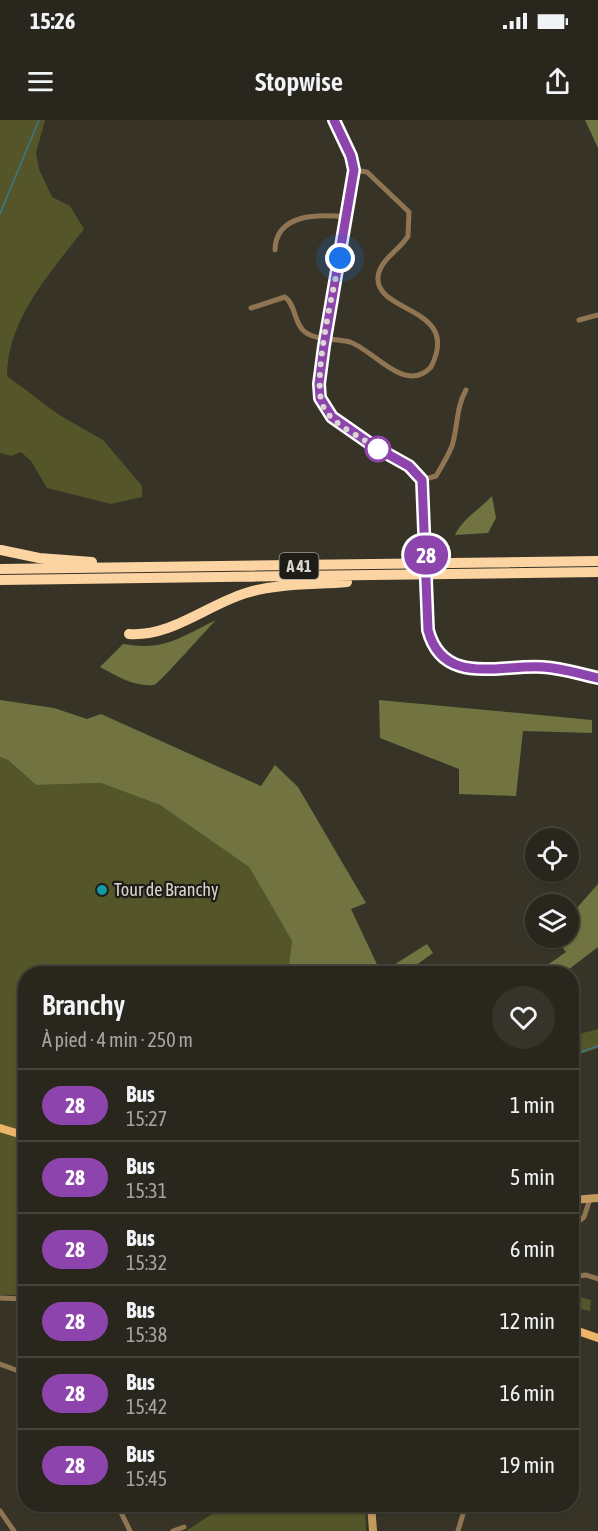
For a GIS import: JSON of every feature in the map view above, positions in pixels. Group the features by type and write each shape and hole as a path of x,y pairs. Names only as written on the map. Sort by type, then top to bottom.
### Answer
{"highway":[{"path":"1,550 58,560 248,566"},
{"name":"A 41","path":"0,569 598,561"},
{"name":"A 41","path":"0,580 598,572"},
{"path":"129,634 156,633 222,601 248,592 436,575"}],"main road":[{"path":"0,1128 18,1135"},
{"path":"0,1133 18,1136"},
{"path":"579,1331 598,1338"}],"street":[{"path":"334,120 348,150 354,170 319,384 324,408 355,434 409,466 422,480 430,639 439,655 453,665 471,669 543,667 598,678"},
{"path":"251,308 285,297 303,331 358,345 388,368 405,374 424,373 434,360 435,334 428,322 415,311 391,301 379,284 378,277 384,263 408,236 409,212 368,172 354,170"},
{"path":"275,250 279,232 289,222 332,216 347,218"},
{"path":"579,320 598,315"},
{"path":"422,480 436,476 447,456 452,445 461,399 466,390"},
{"path":"579,1199 594,1198"},
{"path":"579,1222 585,1217 594,1198"},
{"path":"579,1276 586,1275 598,1279"},
{"path":"0,1298 18,1299"},
{"path":"0,1364 18,1372"},
{"path":"0,1510 14,1531"},
{"path":"121,1512 130,1531"},
{"path":"372,1512 373,1531"},
{"path":"458,1531 464,1512"},
{"path":"173,1531 184,1527"}],"green space":[{"path":"0,120 45,120 36,153 39,169 52,197 70,206 84,229 45,279 23,316 14,335 7,376 59,415 103,440 142,486 142,497 111,504 47,488 31,461 21,452 11,456 0,453"},
{"path":"585,120 598,120 598,148"},
{"path":"492,496 496,518 488,533 455,535 467,519"},
{"path":"216,620 154,685 133,683 100,667 123,644 150,646 161,644"},
{"path":"0,700 54,708 87,719 101,714 261,786 275,765 298,787 366,903 351,909 378,966 289,966 292,941 249,867 160,805 101,783 36,785 8,760 0,757"},
{"path":"379,700 592,720 592,733 523,731 516,796 459,794 459,769 380,738"},
{"path":"0,757 8,760 36,785 101,783 160,805 249,867 292,941 289,966 18,966 18,1295 0,1295"},
{"path":"598,884 598,947 573,966 546,966 566,952 563,948 579,948 579,906"},
{"path":"427,944 433,953 415,966 392,966"},
{"path":"598,1029 598,1048 579,1055 579,1034"},
{"path":"579,1297 591,1300 590,1311 579,1309"},
{"path":"215,1512 365,1512 366,1531 186,1531"}],"waterway":[{"path":"0,214 39,120"},
{"path":"579,1053 598,1046"}],"bus line":[{"name":"28","path":"334,120 351,156 354,170 324,346 319,384 320,398 327,413 375,447 409,466 422,480 430,639 439,655 453,665 464,668 543,667 598,678"}],"place":[{"name":"Tour de Branchy","path":"102,890"}],"route":[{"path":"340,258 324,346 319,384 320,398 327,413 378,449"}]}
